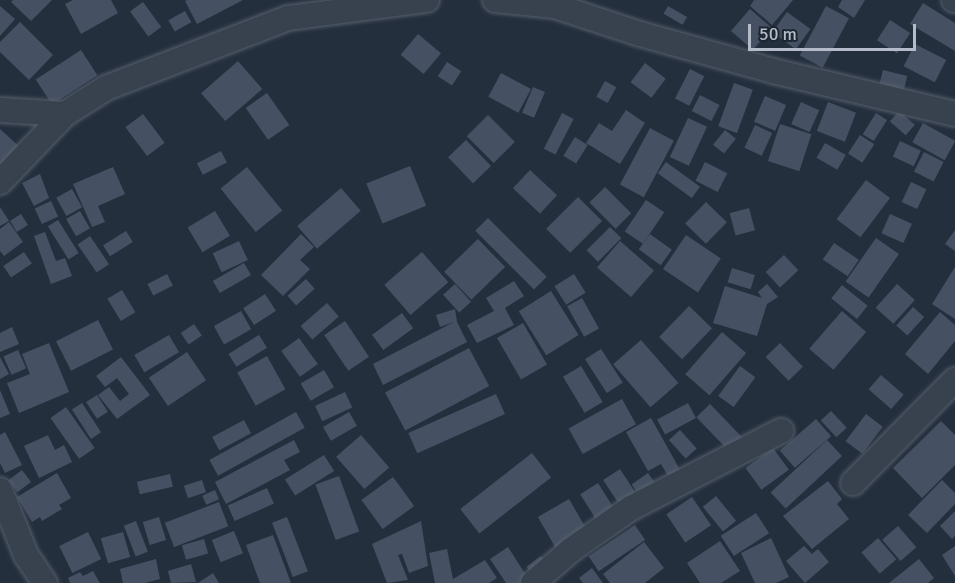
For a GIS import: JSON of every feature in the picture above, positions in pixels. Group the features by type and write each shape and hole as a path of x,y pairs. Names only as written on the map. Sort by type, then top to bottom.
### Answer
{"street":[{"path":"0,182 65,114 106,88 288,18 427,0"},
{"path":"495,0 555,6 640,34 762,68 955,114"},
{"path":"0,110 65,114"},
{"path":"853,483 955,380"},
{"path":"533,583 571,550 631,508 781,431"},
{"path":"0,490 26,555 45,583"}],"building":[{"path":"13,0 52,0 31,21 11,2"},
{"path":"73,0 111,0 118,13 81,34 65,4"},
{"path":"243,0 197,24 185,1"},
{"path":"754,0 793,0 772,25 750,6"},
{"path":"842,0 865,0 854,18 838,7"},
{"path":"143,2 161,27 148,36 130,11"},
{"path":"923,3 955,23 955,51 910,24"},
{"path":"0,6 15,19 0,36"},
{"path":"668,6 687,17 683,25 664,14"},
{"path":"826,6 849,18 823,68 800,55"},
{"path":"750,9 772,28 753,50 731,31"},
{"path":"185,11 191,22 175,32 168,20"},
{"path":"787,12 810,29 796,49 772,32"},
{"path":"890,20 910,33 897,53 877,40"},
{"path":"20,22 53,55 29,80 0,52 0,42"},
{"path":"418,34 441,53 424,74 401,55"},
{"path":"915,44 946,60 935,82 904,66"},
{"path":"81,50 97,75 52,105 36,79"},
{"path":"238,61 262,89 225,121 201,93"},
{"path":"447,62 461,71 452,86 438,76"},
{"path":"645,63 666,79 651,98 631,82"},
{"path":"690,69 704,76 689,106 675,98"},
{"path":"883,70 907,76 904,90 880,84"},
{"path":"501,73 531,89 518,113 488,97"},
{"path":"605,81 616,87 608,103 596,97"},
{"path":"734,83 753,90 737,133 718,126"},
{"path":"533,87 545,92 534,118 522,113"},
{"path":"267,93 289,125 268,140 246,108"},
{"path":"700,95 720,105 711,121 692,111"},
{"path":"765,96 786,105 775,131 754,122"},
{"path":"801,102 819,110 810,132 791,124"},
{"path":"828,102 856,113 845,142 817,131"},
{"path":"626,110 645,123 620,164 586,143 599,123 612,131"},
{"path":"899,111 915,125 906,135 890,122"},
{"path":"562,113 574,119 555,155 544,149"},
{"path":"876,113 887,120 874,141 863,134"},
{"path":"143,114 165,143 147,156 125,127"},
{"path":"488,115 515,142 494,163 467,136"},
{"path":"688,118 707,127 689,166 670,157"},
{"path":"923,123 955,141 945,160 912,142"},
{"path":"780,124 811,134 799,171 768,161"},
{"path":"755,125 772,133 762,156 744,148"},
{"path":"650,128 674,141 644,197 620,185"},
{"path":"0,129 22,149 0,166"},
{"path":"725,130 736,139 724,154 713,145"},
{"path":"860,135 874,144 862,163 848,153"},
{"path":"575,137 588,145 576,164 563,156"},
{"path":"466,140 491,166 473,183 448,157"},
{"path":"900,141 921,151 914,166 893,156"},
{"path":"825,143 846,155 837,170 816,158"},
{"path":"221,151 227,163 203,175 197,163"},
{"path":"924,152 944,162 934,182 914,172"},
{"path":"666,162 700,187 692,198 658,173"},
{"path":"705,162 727,173 718,192 695,181"},
{"path":"410,166 426,206 383,223 366,184"},
{"path":"113,167 125,194 98,206 105,222 92,227 73,184"},
{"path":"247,167 282,211 256,232 221,188"},
{"path":"530,170 557,195 540,214 513,188"},
{"path":"40,174 49,198 34,206 22,183"},
{"path":"866,180 890,198 860,237 837,219"},
{"path":"911,182 926,189 917,209 902,202"},
{"path":"605,187 631,213 616,229 589,203"},
{"path":"341,188 361,211 317,249 297,226"},
{"path":"72,189 82,207 66,216 56,198"},
{"path":"578,197 602,221 570,253 546,229"},
{"path":"646,200 664,212 643,244 625,232"},
{"path":"51,201 58,216 42,224 35,209"},
{"path":"706,202 727,222 706,244 685,224"},
{"path":"0,207 9,221 0,226"},
{"path":"749,208 755,230 736,235 730,213"},
{"path":"80,211 90,228 76,236 66,219"},
{"path":"215,211 230,236 203,252 188,227"},
{"path":"21,214 28,225 17,232 10,221"},
{"path":"890,214 912,224 903,243 881,233"},
{"path":"488,218 547,277 534,289 475,231"},
{"path":"58,220 79,253 68,259 48,226"},
{"path":"9,222 23,242 4,256 0,251 0,229"},
{"path":"610,227 621,238 598,262 587,250"},
{"path":"955,230 955,251 945,244"},
{"path":"126,231 133,242 110,256 103,245"},
{"path":"45,232 56,261 65,258 72,276 51,284 34,236"},
{"path":"301,234 314,247 300,260 310,269 283,296 261,275"},
{"path":"650,234 672,250 661,265 639,249"},
{"path":"686,235 721,258 698,292 663,269"},
{"path":"90,236 109,264 97,273 78,244"},
{"path":"876,238 899,254 869,297 846,281"},
{"path":"478,239 505,267 471,300 444,272"},
{"path":"239,241 248,260 222,272 213,253"},
{"path":"620,241 654,271 631,297 597,267"},
{"path":"834,243 859,260 848,276 823,260"},
{"path":"24,252 32,264 11,278 3,266"},
{"path":"422,252 448,282 411,315 384,285"},
{"path":"784,255 798,270 780,287 766,272"},
{"path":"244,263 251,275 220,293 213,281"},
{"path":"955,267 955,319 932,304"},
{"path":"732,268 755,275 751,289 728,282"},
{"path":"167,274 173,286 153,296 147,284"},
{"path":"574,274 586,293 566,305 554,286"},
{"path":"306,279 315,289 296,305 287,296"},
{"path":"514,281 524,296 505,308 514,325 477,343 467,325 494,311 486,298"},
{"path":"455,284 471,302 459,313 443,295"},
{"path":"767,284 778,297 767,304 757,336 713,323 725,286 762,298 758,292"},
{"path":"897,284 915,300 893,324 876,308"},
{"path":"842,285 868,306 857,319 831,298"},
{"path":"122,290 135,312 121,321 107,299"},
{"path":"551,291 579,335 546,355 519,311"},
{"path":"265,294 276,311 254,325 243,308"},
{"path":"582,298 599,329 584,337 567,306"},
{"path":"327,303 339,317 312,340 301,326"},
{"path":"689,306 712,328 682,359 659,337"},
{"path":"913,307 924,317 907,336 896,326"},
{"path":"455,309 457,322 467,342 383,385 373,364 454,322 440,327 436,315"},
{"path":"241,311 251,329 224,344 214,326"},
{"path":"842,311 866,332 833,370 809,349"},
{"path":"940,312 955,325 955,341 928,374 905,354"},
{"path":"402,313 413,328 383,350 372,335"},
{"path":"98,320 113,349 71,371 56,341"},
{"path":"345,321 369,357 348,371 324,335"},
{"path":"523,323 547,365 521,380 497,338"},
{"path":"194,324 202,336 189,345 181,333"},
{"path":"12,327 19,344 0,352 0,333"},
{"path":"722,332 746,353 709,395 685,374"},
{"path":"169,335 179,352 144,372 134,355"},
{"path":"259,335 267,348 236,367 228,354"},
{"path":"299,338 318,364 300,377 281,351"},
{"path":"641,340 678,383 650,407 613,364"},
{"path":"49,343 69,392 19,413 7,383 30,374 22,354"},
{"path":"780,343 803,367 789,381 766,357"},
{"path":"469,348 489,386 405,431 385,393"},
{"path":"601,349 623,383 607,393 585,359"},
{"path":"18,350 26,368 12,375 3,357"},
{"path":"187,352 206,380 168,406 149,378"},
{"path":"267,356 285,389 256,406 237,372"},
{"path":"0,357 9,374 0,379"},
{"path":"121,357 150,395 117,419 98,395 109,387 120,401 129,394 117,378 105,387 96,376"},
{"path":"581,366 603,402 585,413 563,377"},
{"path":"740,366 755,377 734,407 718,396"},
{"path":"324,370 334,387 311,401 301,384"},
{"path":"881,375 904,395 891,409 869,389"},
{"path":"0,390 10,414 0,418"},
{"path":"345,392 352,407 322,421 315,406"},
{"path":"496,394 505,414 417,453 408,433"},
{"path":"97,395 108,412 97,419 86,402"},
{"path":"622,399 636,424 583,454 569,429"},
{"path":"82,403 101,432 91,439 72,410"},
{"path":"688,403 696,418 665,434 657,419"},
{"path":"710,404 744,439 730,452 696,417"},
{"path":"66,407 95,448 79,459 50,418"},
{"path":"831,411 847,428 836,437 821,421"},
{"path":"296,412 305,428 218,476 209,460"},
{"path":"349,412 357,426 331,441 323,427"},
{"path":"866,414 883,427 862,454 846,441"},
{"path":"651,418 684,477 672,483 661,464 648,471 626,432"},
{"path":"816,419 831,436 795,468 780,450"},
{"path":"244,420 251,433 219,450 212,437"},
{"path":"941,421 955,435 955,465 922,498 893,468"},
{"path":"680,430 697,449 686,459 669,440"},
{"path":"5,432 22,465 5,473 0,463 0,435"},
{"path":"48,435 55,450 64,445 72,462 39,478 24,446"},
{"path":"361,435 389,467 364,489 336,457"},
{"path":"294,440 300,452 284,460 290,470 226,504 215,482"},
{"path":"827,440 842,456 786,509 771,493"},
{"path":"773,448 789,470 761,490 745,468"},
{"path":"532,453 551,477 479,533 460,509"},
{"path":"324,455 334,471 295,495 285,479"},
{"path":"620,469 641,501 624,512 603,480"},
{"path":"22,470 31,482 17,492 8,480"},
{"path":"57,473 71,498 59,505 62,509 42,521 40,517 32,522 17,497"},
{"path":"648,473 657,486 641,498 632,484"},
{"path":"170,474 173,487 140,494 137,482"},
{"path":"339,476 359,531 336,540 316,485"},
{"path":"393,477 414,506 383,529 361,500"},
{"path":"202,480 206,492 188,498 184,486"},
{"path":"942,480 955,493 955,504 927,533 908,515"},
{"path":"828,481 842,499 837,504 849,519 812,549 783,516"},
{"path":"598,483 619,516 601,527 580,494"},
{"path":"267,488 274,504 235,521 228,505"},
{"path":"215,490 219,499 206,505 202,496"},
{"path":"716,496 736,521 723,532 703,507"},
{"path":"692,497 711,525 685,543 666,514"},
{"path":"569,499 588,533 557,551 538,517"},
{"path":"219,502 228,526 174,547 165,523"},
{"path":"955,511 955,536 952,539 940,526"},
{"path":"756,513 769,533 734,556 721,536"},
{"path":"159,517 166,540 150,545 143,522"},
{"path":"287,517 308,571 293,577 272,523"},
{"path":"136,521 148,552 136,556 124,526"},
{"path":"421,521 428,566 409,573 402,554 398,555 408,580 387,583 372,544"},
{"path":"635,525 645,540 599,571 589,556"},
{"path":"898,526 916,547 901,561 882,540"},
{"path":"234,531 243,553 221,562 212,540"},
{"path":"88,532 101,559 72,573 59,546"},
{"path":"123,532 130,557 108,563 101,538"},
{"path":"273,535 291,583 260,583 246,545"},
{"path":"771,538 789,577 776,583 755,583 741,553"},
{"path":"878,538 896,559 880,574 861,552"},
{"path":"204,539 208,553 186,560 182,545"},
{"path":"720,541 740,571 721,583 700,583 687,563"},
{"path":"644,542 664,568 645,583 610,583 603,574"},
{"path":"804,546 812,554 818,549 829,562 805,583 786,561"},
{"path":"955,546 955,576 942,555"},
{"path":"508,547 531,583 506,583 490,559"},
{"path":"447,549 453,579 485,560 497,578 489,583 435,583 429,553"},
{"path":"541,556 550,568 536,579 527,567"},
{"path":"156,559 160,579 145,583 123,583 120,569"},
{"path":"919,559 934,578 928,583 889,583"},
{"path":"191,564 196,582 171,583 168,571"},
{"path":"592,568 603,583 583,583 579,578"},
{"path":"93,571 100,583 70,583 68,578 80,572 83,576"},
{"path":"213,573 219,583 198,583"}]}
